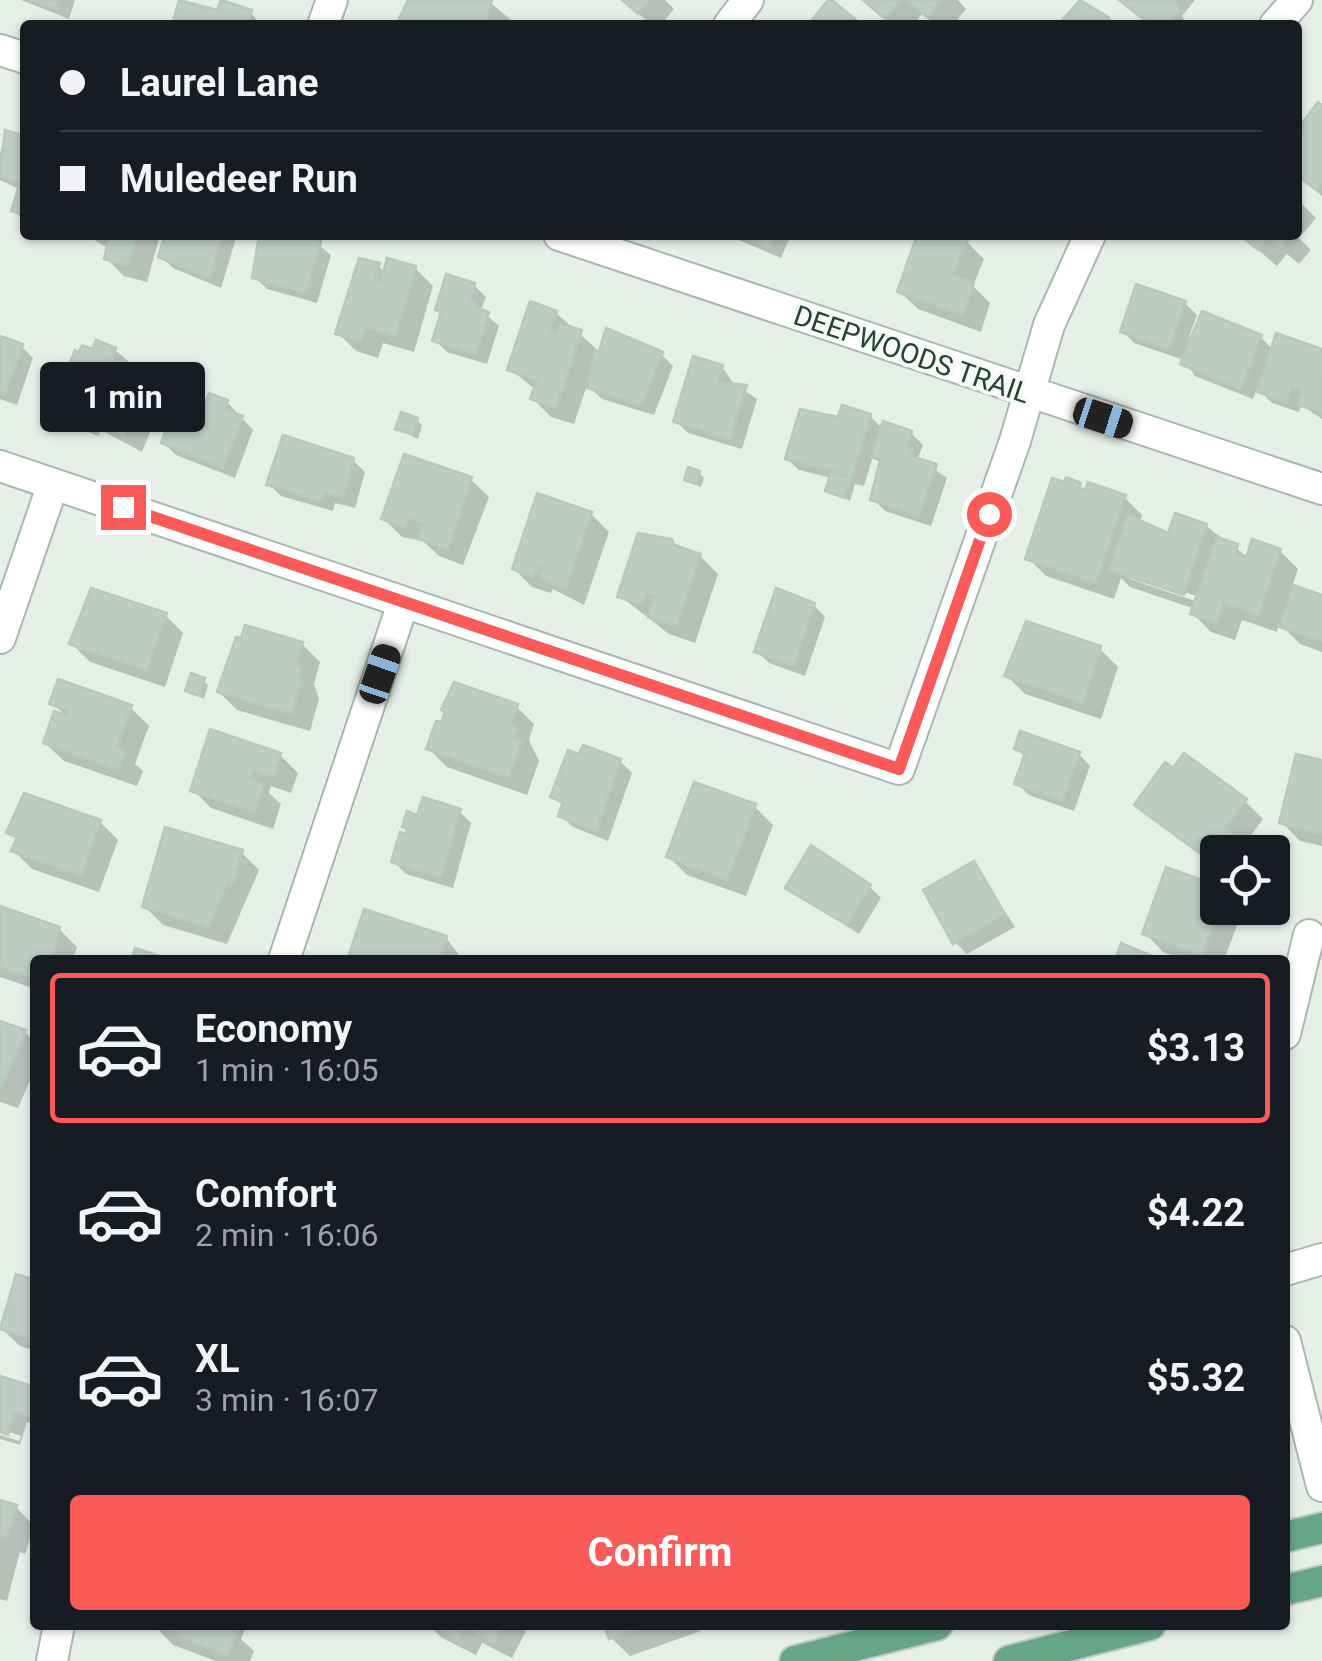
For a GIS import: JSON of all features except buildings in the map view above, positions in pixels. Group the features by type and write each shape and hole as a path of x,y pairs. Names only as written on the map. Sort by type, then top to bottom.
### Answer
{"main road":[{"path":"1290,1536 1322,1528"},
{"path":"1290,1589 1322,1581"},
{"path":"795,1661 917,1630"},
{"path":"1009,1661 1130,1630"}],"street":[{"path":"733,20 748,0"},
{"path":"1278,20 1296,0"},
{"path":"0,466 899,769 1030,394 1049,325 1088,240"},
{"name":"DEEPWOODS TRAIL","path":"599,241 1030,394 1322,490"},
{"path":"0,638 53,484"},
{"path":"286,955 404,603"},
{"path":"1290,1013 1309,935"},
{"path":"1290,1268 1322,1258"},
{"path":"1290,1361 1322,1486"},
{"path":"52,1661 59,1630"}],"route":[{"path":"123,507 899,769 989,514"}]}
